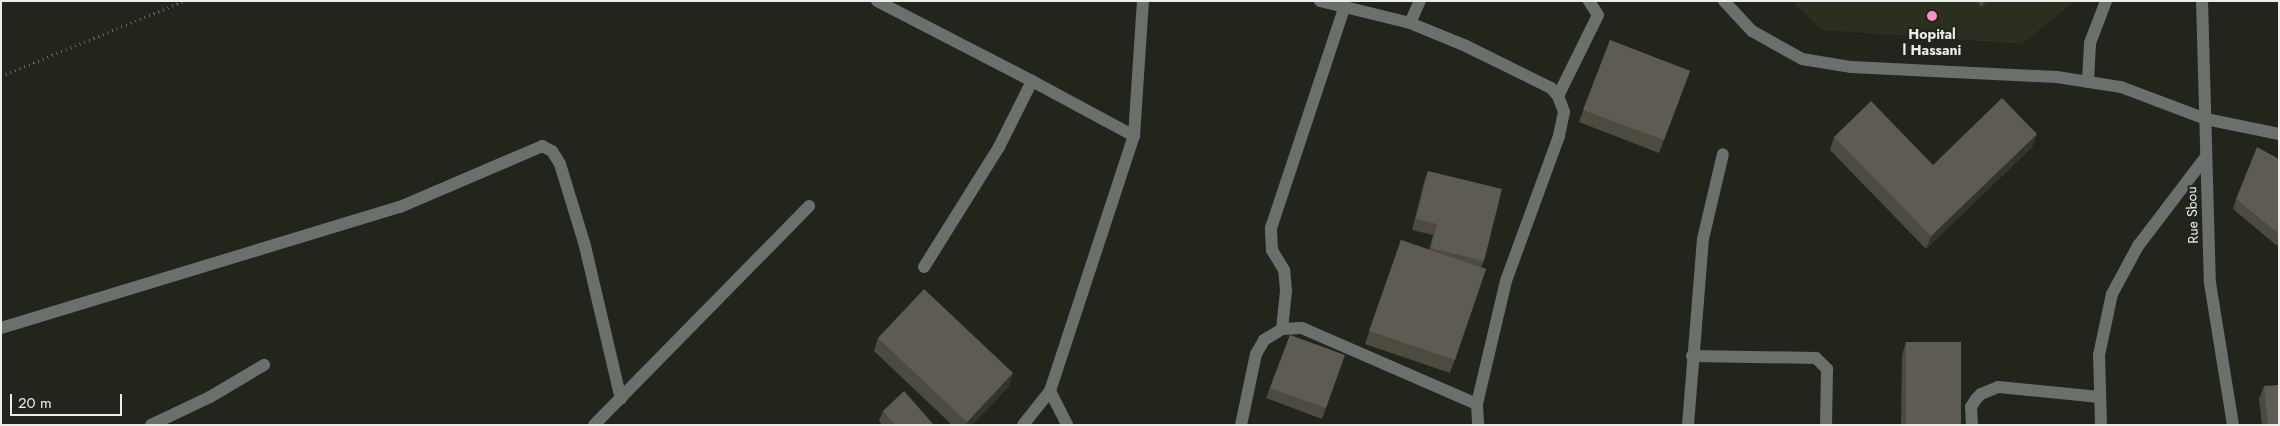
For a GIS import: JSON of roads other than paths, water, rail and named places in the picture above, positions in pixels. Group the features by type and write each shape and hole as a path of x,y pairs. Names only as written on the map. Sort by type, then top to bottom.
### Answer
{"street":[{"path":"877,1 1134,136"},
{"path":"1023,425 1050,390 1134,136 1142,1"},
{"path":"1320,1 1410,23 1466,46 1550,88 1558,96 1564,112 1559,136 1506,281 1477,404 1478,425"},
{"path":"1410,23 1420,1"},
{"path":"1558,96 1598,15 1589,1"},
{"path":"1724,1 1752,31 1802,59 1851,67 1983,72 2088,82 2121,88 2206,119 2279,134"},
{"path":"2088,82 2090,42 2106,1"},
{"name":"Rue Sbou","path":"2202,1 2210,283 2233,425"},
{"path":"1282,329 1286,291 1284,270 1272,250 1272,228 1345,6"},
{"path":"924,267 998,147 1032,81"},
{"path":"1,328 391,210 542,146 552,151 560,164 606,328 621,399"},
{"path":"1688,425 1692,356 1703,239 1723,154"},
{"path":"2101,425 2099,355 2112,294 2138,246 2205,158"},
{"path":"594,425 809,206"},
{"path":"1241,425 1256,354 1264,340 1282,329 1302,328 1477,404"},
{"path":"1692,356 1816,358 1827,369 1826,425"},
{"path":"151,425 210,397 264,365"},
{"path":"1972,425 1971,407 1976,399 1981,394 1998,387 2100,397"},
{"path":"1050,390 1067,425"}],"place":[{"name":"Hopital l Hassani","path":"1932,16"}]}
